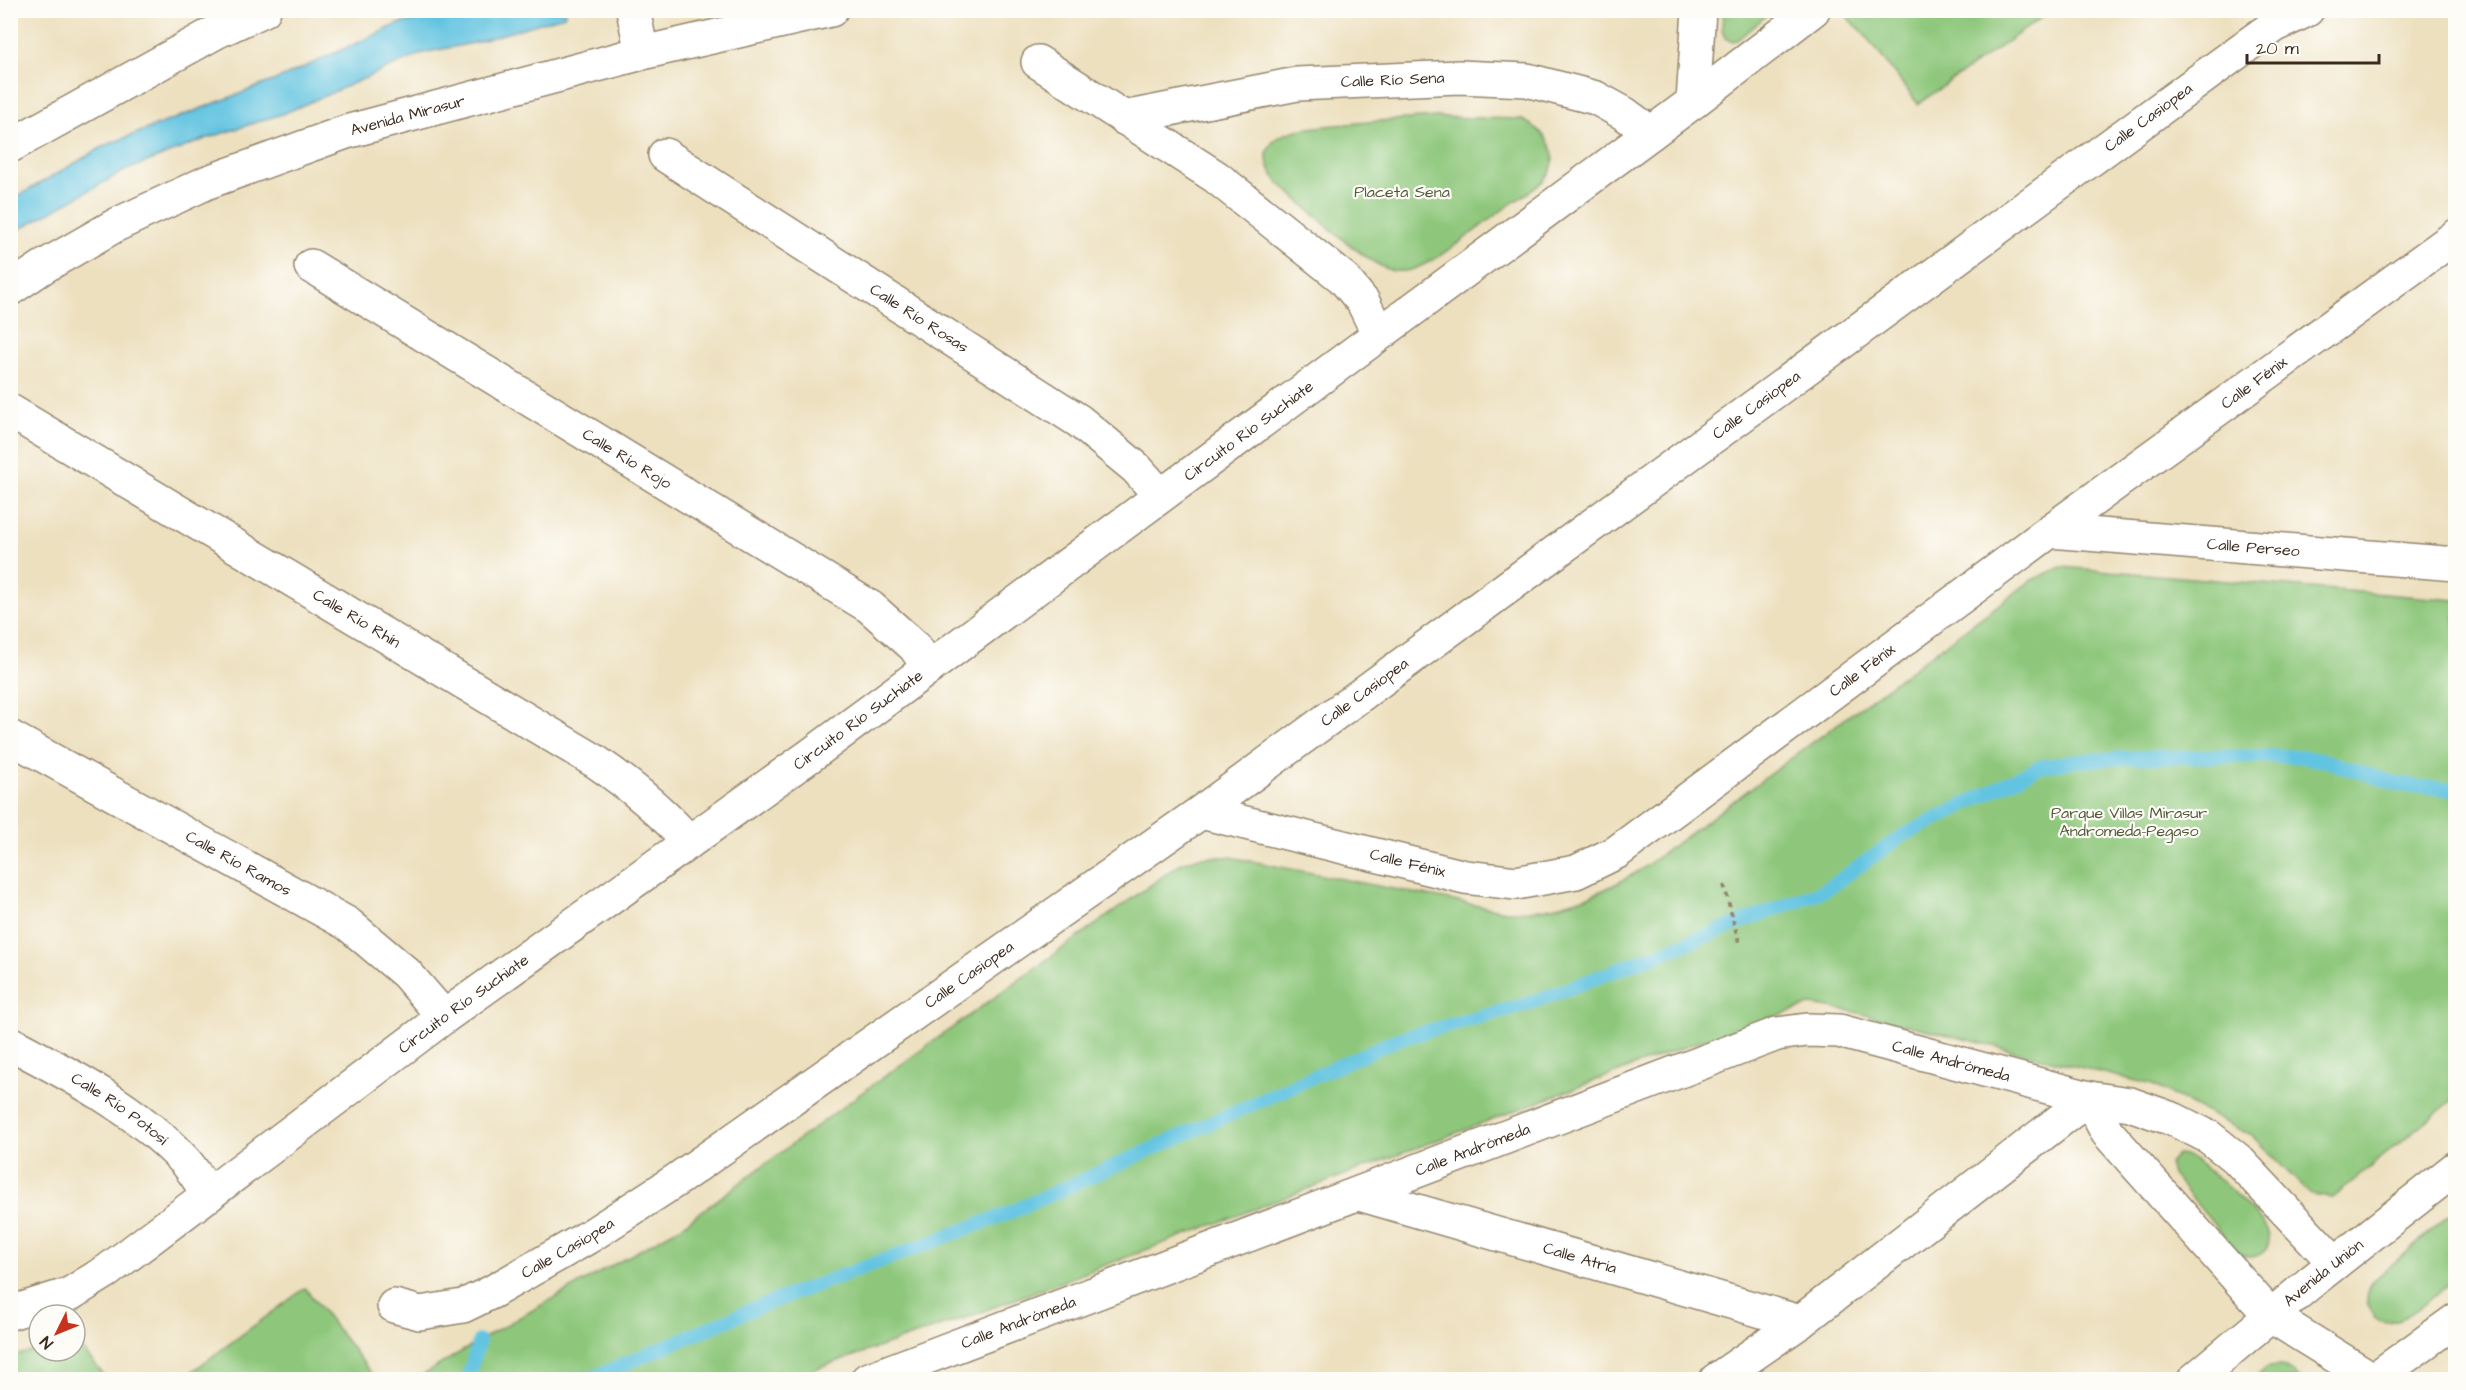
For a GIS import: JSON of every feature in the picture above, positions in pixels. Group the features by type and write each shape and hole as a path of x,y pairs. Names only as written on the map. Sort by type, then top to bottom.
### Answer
{"street":[{"path":"633,10 642,53"},
{"name":"Avenida Mirasur","path":"10,289 116,225 208,182 346,132 642,53 831,10"},
{"path":"1693,102 1699,10"},
{"name":"Circuito Río Suchiate","path":"10,1313 70,1294 107,1271 444,1017 929,668 1378,333 1693,102 1812,10"},
{"name":"Calle Casiopea","path":"394,1306 420,1313 463,1306 590,1236 678,1179 1201,812 2246,46 2274,26 2307,10"},
{"path":"10,146 216,32 262,11"},
{"path":"1038,62 1216,177 1343,278 1364,302 1378,333"},
{"name":"Calle Río Sena","path":"1124,118 1297,84 1459,77 1527,80 1596,98 1625,114 1651,133"},
{"name":"Calle Río Rosas","path":"665,155 1079,421 1136,468 1160,495"},
{"name":"Calle Fénix","path":"1201,812 1466,876 1516,883 1576,872 1617,852 2050,531 2456,236"},
{"name":"Calle Río Rojo","path":"310,266 870,607 915,647 929,668"},
{"name":"Calle Río Rhín","path":"10,411 596,761 633,788 669,820 689,842"},
{"name":"Calle Perseo","path":"2050,531 2456,564"},
{"name":"Calle Río Ramos","path":"10,737 348,924 406,973 444,1017"},
{"name":"Calle Andrómeda","path":"867,1380 1776,1034 1791,1031 1839,1031 2089,1098 2130,1104 2175,1120 2209,1137 2238,1160 2335,1263"},
{"name":"Calle Río Potosí","path":"10,1043 91,1085 119,1104 186,1162 209,1195"},
{"path":"1716,1380 1800,1322 2089,1098 2107,1132 2271,1316 2373,1379 2456,1320"},
{"name":"Avenida Unión","path":"2194,1380 2335,1263 2456,1168"},
{"name":"Calle Atria","path":"1359,1194 1800,1322"}],"path":[{"path":"1724,885 1740,946"}],"green space":[{"path":"1723,10 1772,11 1737,40 1731,41 1725,38 1722,30"},
{"path":"1852,10 2051,11 1918,104 1861,30 1847,18"},
{"name":"Placeta Sena","path":"1438,117 1520,119 1529,123 1544,136 1552,152 1553,161 1550,171 1537,186 1444,252 1411,270 1394,271 1383,267 1352,247 1279,183 1268,163 1267,156 1271,144 1295,130"},
{"name":"Parque Villas Mirasur Andromeda-Pegaso","path":"2061,567 2455,600 2455,1098 2332,1198 2311,1195 2252,1136 2153,1085 1854,1012 1811,1005 1711,1037 965,1318 786,1379 416,1379 499,1329 679,1228 860,1094 1180,864 1199,857 1230,857 1505,911 1540,909 1575,901 1608,888 1639,871 2032,580"},
{"path":"2177,1154 2197,1162 2210,1172 2238,1196 2259,1219 2268,1234 2269,1241 2264,1252 2252,1257 2238,1254 2172,1174 2169,1164"},
{"path":"2455,1210 2455,1279 2412,1313 2387,1322 2377,1319 2369,1309 2367,1302 2368,1291 2373,1281"},
{"path":"305,1288 376,1379 182,1379"},
{"path":"27,1353 27,1363 87,1363 87,1355 107,1379 11,1379 11,1356"},
{"path":"2281,1366 2293,1372 2299,1379 2253,1379 2268,1367"}],"water":[{"path":"463,11 566,11 564,16 473,43 423,53 285,113 208,138 124,171 11,234 11,200 106,145 283,77 398,24"}],"waterway":[{"path":"587,1380 758,1307 1009,1213 1398,1039 1528,1004 1825,890 1902,836 2039,767 2073,761 2142,757 2297,756 2326,761 2401,785 2456,790"},
{"path":"467,1380 479,1341"}]}
